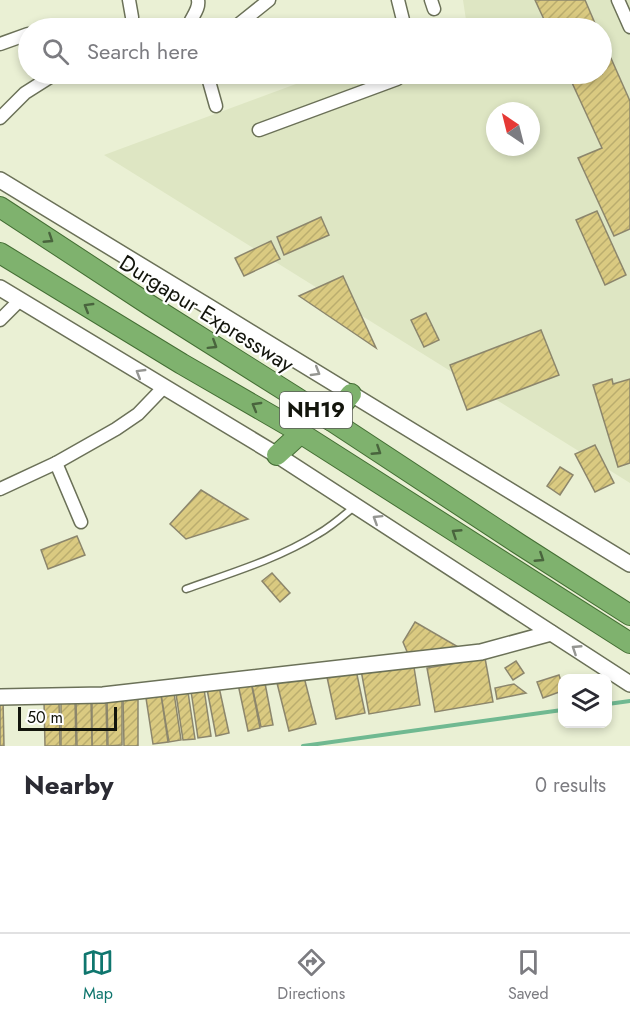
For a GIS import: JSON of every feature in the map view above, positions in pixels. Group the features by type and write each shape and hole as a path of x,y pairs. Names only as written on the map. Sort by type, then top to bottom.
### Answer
{"highway":[{"name":"Durgapur Expressway","path":"0,207 630,615"},
{"name":"NH19","path":"0,253 182,364 301,433 630,643"},
{"path":"330,420 351,394"},
{"path":"277,455 301,433"}],"street":[{"path":"129,0 132,18"},
{"path":"191,18 198,6 198,0"},
{"path":"246,18 269,0"},
{"path":"398,0 402,18"},
{"path":"618,0 630,27"},
{"path":"0,44 18,38"},
{"path":"2,113 39,84"},
{"path":"210,84 216,106"},
{"path":"259,130 383,84"},
{"path":"0,180 630,564"},
{"path":"0,288 277,455 628,682"},
{"path":"0,320 20,300"},
{"path":"0,489 56,463 116,429 138,414 164,388"},
{"path":"56,463 81,522"},
{"path":"0,697 103,695 481,652 551,633"}],"lane":[{"path":"186,589 261,562 303,542 331,526 356,506"}],"shaded area":[{"path":"463,0 630,0 630,483 104,155 296,84 612,84 612,18 466,18"}],"building":[{"path":"535,0 585,0 593,18 543,18"},
{"path":"612,60 630,101 630,229 614,236 578,158 602,148 573,84 612,84"},
{"path":"597,211 626,275 605,285 576,220"},
{"path":"321,217 329,235 284,255 277,237"},
{"path":"271,241 280,259 244,276 235,258"},
{"path":"343,276 376,348 299,296"},
{"path":"426,313 439,340 424,347 411,320"},
{"path":"541,330 559,375 467,410 450,365"},
{"path":"612,379 613,384 630,379 630,463 618,467 593,385"},
{"path":"595,445 614,483 595,492 575,454"},
{"path":"560,467 573,475 560,495 547,486"},
{"path":"201,490 248,519 186,539 170,524"},
{"path":"77,536 85,555 48,569 41,550"},
{"path":"272,573 290,593 280,602 262,581"},
{"path":"415,622 460,648 408,654 403,642"},
{"path":"485,658 493,702 435,712 427,668"},
{"path":"413,661 420,705 369,714 361,670"},
{"path":"516,661 524,673 513,680 505,668"},
{"path":"356,670 365,713 336,719 327,677"},
{"path":"558,675 558,692 543,698 537,682"},
{"path":"304,677 316,724 289,731 277,683"},
{"path":"264,678 273,725 261,727 251,681"},
{"path":"251,682 260,728 248,731 238,684"},
{"path":"514,684 526,693 497,699 495,688"},
{"path":"219,687 229,733 216,736 207,689"},
{"path":"204,689 211,736 198,738 191,691"},
{"path":"188,692 195,739 183,740 176,694"},
{"path":"174,693 181,740 169,742 161,695"},
{"path":"161,695 168,742 153,744 146,698"},
{"path":"122,698 122,745 108,746 107,699"},
{"path":"0,699 3,699 4,746 0,746"},
{"path":"92,699 106,699 107,746 92,746"},
{"path":"123,699 138,699 138,746 124,746"},
{"path":"61,700 75,700 76,746 61,746"},
{"path":"76,700 91,700 92,746 77,746"},
{"path":"44,701 59,701 60,746 45,746"}],"waterway":[{"path":"612,703 630,701"},
{"path":"303,746 558,711"}]}
